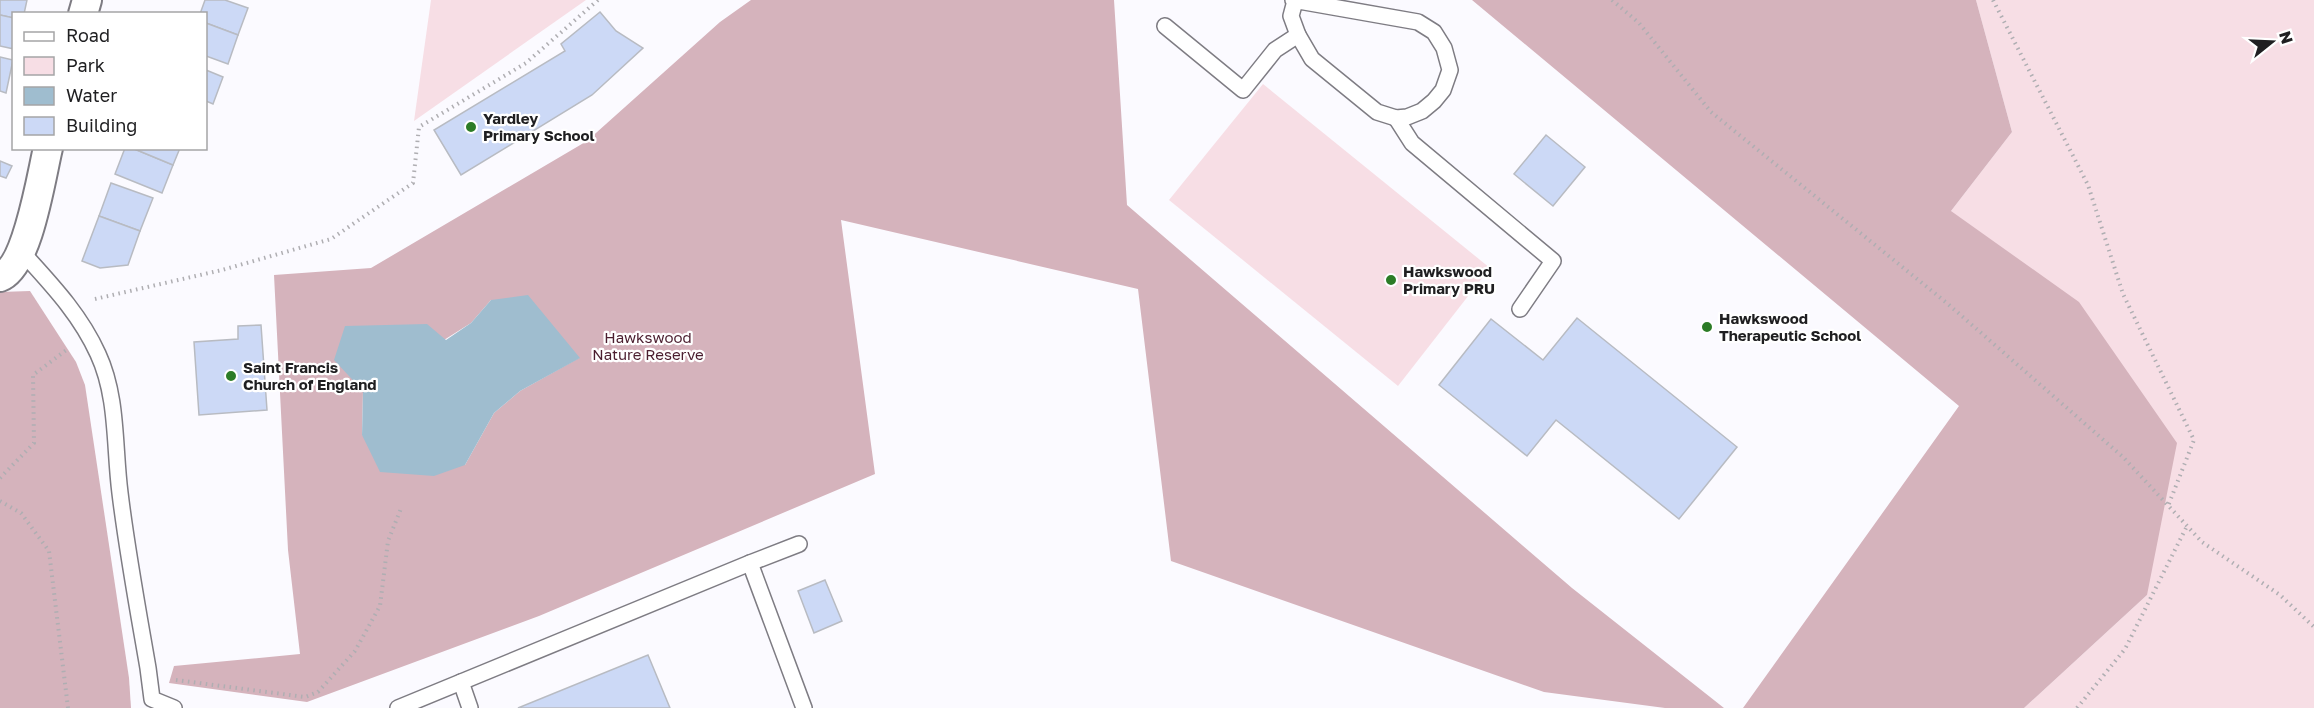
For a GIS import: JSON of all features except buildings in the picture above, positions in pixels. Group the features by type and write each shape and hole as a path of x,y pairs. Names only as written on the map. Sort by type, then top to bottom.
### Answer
{"street":[{"path":"0,277 8,274 26,241 48,150"}],"lane":[{"path":"1294,1 1418,22 1434,32 1444,48 1450,70 1443,90 1434,101 1422,111 1407,117 1396,118 1377,112 1312,59 1299,35 1291,16 1294,1"},
{"path":"1165,26 1243,90 1275,50 1299,35"},
{"path":"1396,118 1412,143 1553,261 1520,309"},
{"path":"26,241 89,334 110,385 120,493 152,699 174,708"},
{"path":"398,708 750,562 799,544"},
{"path":"750,562 804,708"},
{"path":"461,682 470,708"}],"path":[{"path":"69,305 222,270 331,239 413,183 419,127 526,63 598,0"},
{"path":"1612,0 1639,24 1711,112 1948,304 2123,458 2202,542 2280,595 2314,627"},
{"path":"1993,0 2088,185 2123,294 2194,440 2168,506"},
{"path":"0,478 34,443 33,375 89,334"},
{"path":"0,501 21,513 50,551 68,708"},
{"path":"148,668 170,679 305,697 318,692 355,651 380,606 388,541 402,506"},
{"path":"2077,708 2125,649 2187,526"}],"green space":[{"path":"431,0 586,0 414,121"},
{"name":"Hawkswood Nature Reserve","path":"751,0 1114,0 1127,205 1572,588 1724,708 1665,708 1544,692 1171,561 1138,289 841,220 875,474 539,616 307,702 169,683 174,666 300,654 288,550 274,275 371,268 587,141 720,22","holes":["491,300 579,358 520,391 494,413 465,465 362,435 363,391 471,323"]},
{"path":"1472,0 1976,0 2012,132 1951,211 2079,302 2177,443 2147,595 2024,708 1743,708 1959,406"},
{"path":"1976,0 2314,0 2314,708 2024,708 2147,595 1951,211 2012,132"},
{"path":"1263,84 1490,268 1398,386 1169,200"},
{"path":"30,291 76,362 85,385 129,678 131,708 0,708 0,292"}],"water":[{"path":"528,295 580,358 520,391 494,413 465,465 434,476 380,472 362,435 363,391 334,360 345,326 427,324 446,340 471,323 491,300"}],"place":[{"name":"Yardley Primary School","path":"471,127"},
{"name":"Hawkswood Primary PRU","path":"1391,280"},
{"name":"Hawkswood Therapeutic School","path":"1707,327"},
{"name":"Saint Francis Church of England","path":"231,376"}]}
